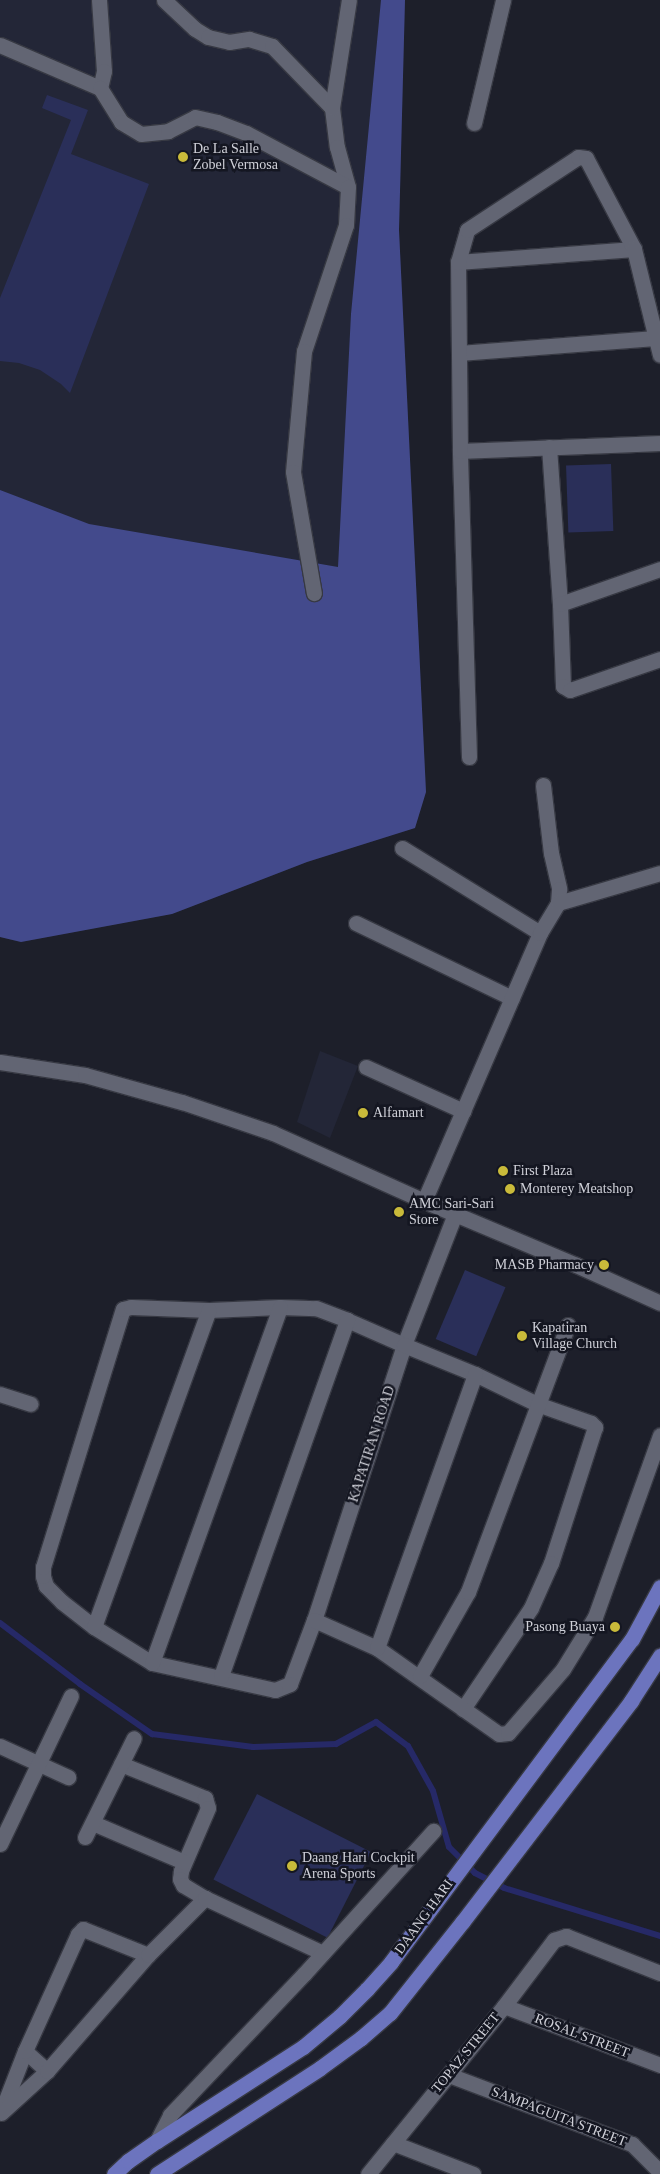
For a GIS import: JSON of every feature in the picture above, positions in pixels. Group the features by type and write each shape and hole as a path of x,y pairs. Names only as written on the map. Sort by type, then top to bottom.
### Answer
{"main road":[{"name":"DAANG HARI","path":"114,2174 128,2161 156,2141 303,2047 340,2016 390,1962 632,1639 660,1587"},
{"path":"157,2174 280,2095 361,2038 390,2013 463,1922 515,1851 631,1701 660,1656"}],"street":[{"path":"99,0 104,71 100,88"},
{"path":"164,0 195,29 208,36 229,42 249,38 272,46 332,108"},
{"path":"314,593 293,472 304,351 346,225 348,187 337,147 332,108 349,0"},
{"path":"474,123 503,0"},
{"path":"0,45 100,88 121,122 141,134 168,131 195,117 217,122 246,133 348,187"},
{"path":"469,757 460,451 458,262 469,228 581,156 586,158 634,249 660,355"},
{"path":"458,262 634,249"},
{"path":"460,353 657,338"},
{"path":"460,451 660,443"},
{"path":"549,447 560,604 563,686 566,690 570,690 660,660"},
{"path":"560,604 660,569"},
{"path":"424,1201 540,933 558,903 559,889 551,853 542,785"},
{"path":"402,848 540,933"},
{"path":"558,903 660,873"},
{"path":"356,923 512,998"},
{"path":"0,1062 86,1075 182,1102 273,1132 424,1201 576,1264 660,1303"},
{"path":"366,1066 463,1111"},
{"name":"KAPATIRAN ROAD","path":"221,1676 275,1690 290,1684 295,1676 404,1345 455,1214"},
{"path":"346,1320 221,1676 152,1663 94,1627 46,1586 43,1567 123,1309 132,1307 209,1310 280,1307 316,1308 346,1320 404,1345 475,1374 537,1404 591,1423 595,1427 551,1563 531,1608 463,1710"},
{"path":"152,1663 280,1307"},
{"path":"94,1627 209,1310"},
{"path":"420,1676 468,1592 568,1325"},
{"path":"376,1648 475,1374"},
{"path":"0,1394 30,1404"},
{"path":"314,1620 376,1648 420,1676 463,1710 504,1735 512,1730 563,1669 595,1617 660,1435"},
{"path":"0,1844 71,1696"},
{"path":"85,1837 134,1738"},
{"path":"0,1746 68,1777"},
{"path":"121,1764 205,1798 208,1808 184,1862 180,1879 183,1884 205,1898 323,1953"},
{"path":"93,1823 184,1862"},
{"path":"156,2141 170,2115 323,1953 433,1831"},
{"path":"0,2114 47,2071 148,1955 205,1898"},
{"path":"0,2114 26,2050 78,1934 83,1929 148,1955"},
{"name":"TOPAZ STREET","path":"368,2174 504,2006 554,1940 566,1936 660,1973"},
{"name":"ROSAL STREET","path":"504,2006 660,2065"},
{"path":"26,2050 47,2071"},
{"name":"SAMPAGUITA STREET","path":"449,2075 632,2144 660,2172"},
{"path":"393,2143 473,2174"}],"shaded area":[{"path":"0,0 405,0 399,230 426,792 415,828 307,862 172,914 21,942 0,937"},
{"path":"381,0 405,0 399,230 426,792 415,828 307,862 172,914 21,942 0,937 0,490 89,524 338,567 351,314"},
{"path":"47,95 88,110 71,154 149,184 70,393 61,384 40,370 19,363 0,361 0,298 71,120 42,108"},
{"path":"611,464 613,531 568,533 566,466"},
{"path":"320,1051 358,1066 330,1138 297,1122"},
{"path":"465,1270 506,1287 476,1356 436,1339"},
{"name":"Daang Hari Cockpit Arena Sports","path":"257,1794 371,1852 327,1938 213,1880"}],"waterway":[{"path":"0,1623 80,1684 152,1734 253,1747 336,1744 376,1722 408,1746 433,1791 449,1847 475,1873 504,1888 660,1936"}],"place":[{"name":"De La Salle Zobel Vermosa","path":"183,157"},
{"name":"Alfamart","path":"363,1113"},
{"name":"First Plaza","path":"503,1171"},
{"name":"Monterey Meatshop","path":"510,1189"},
{"name":"AMC Sari-Sari Store","path":"399,1212"},
{"name":"MASB Pharmacy","path":"604,1265"},
{"name":"Kapatiran Village Church","path":"522,1336"},
{"name":"Pasong Buaya","path":"615,1627"},
{"name":"Daang Hari Cockpit Arena Sports","path":"292,1866"}]}
